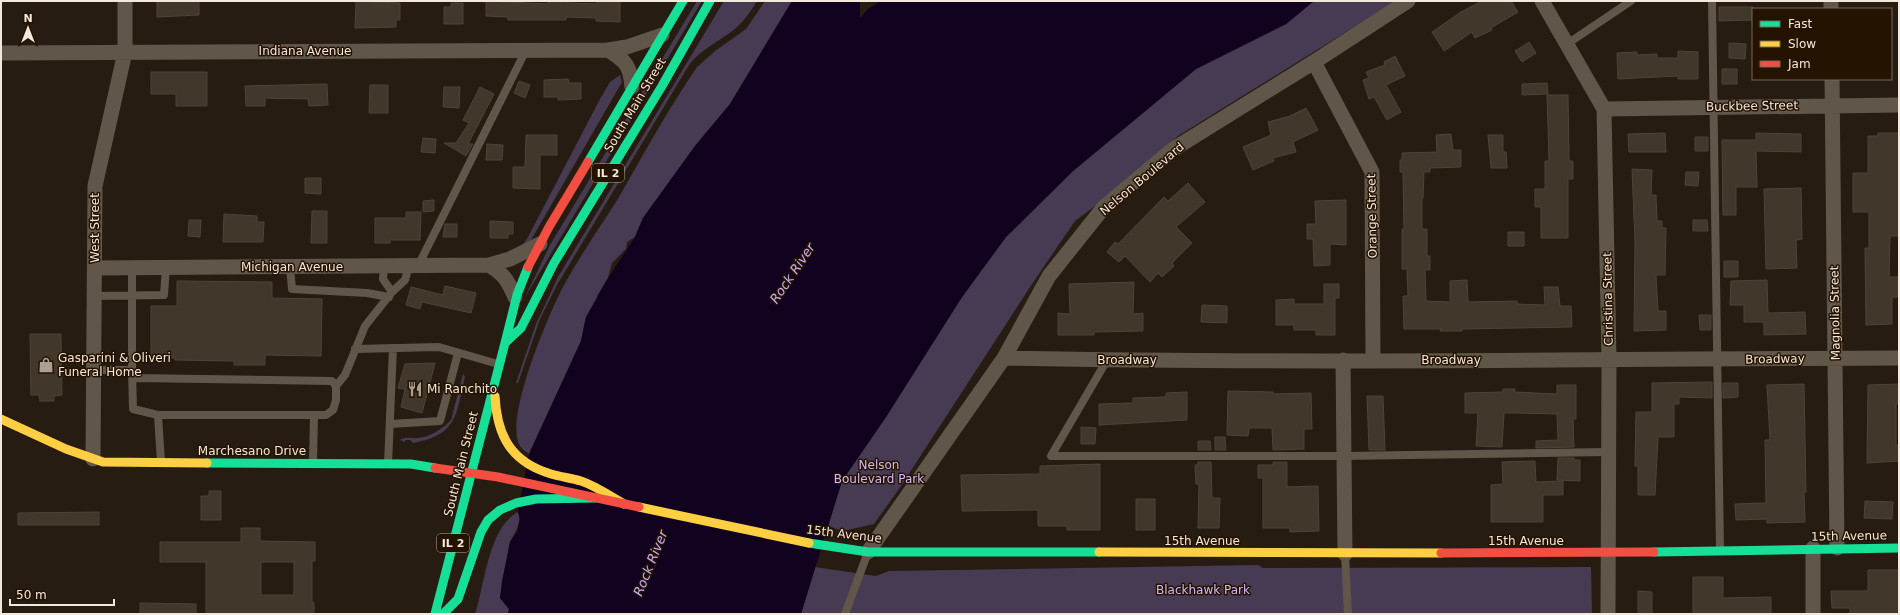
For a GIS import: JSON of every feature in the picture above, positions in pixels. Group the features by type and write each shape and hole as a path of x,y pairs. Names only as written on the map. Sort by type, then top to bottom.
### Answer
{"main road":[{"name":"South Main Street","path":"435,614 495,376 505,343 507,322 514,297 540,244 683,1"},
{"name":"South Main Street","path":"505,343 521,328 554,263 662,86 710,1"},
{"path":"495,376 495,399 498,423 502,436 521,461 531,467 586,483 624,504"},
{"name":"Marchesano Drive","path":"1,419 66,449 93,459 116,463 313,462 411,464 471,472 511,480"},
{"name":"15th Avenue","path":"511,480 823,546 868,552 1345,554 1899,548"},
{"path":"443,614 458,599 481,532 488,520 505,507 536,499 557,500 595,498"}],"street":[{"name":"West Street","path":"93,459 95,186 125,52 124,1"},
{"name":"Nelson Boulevard","path":"868,552 1004,358 1049,276 1104,207 1172,150 1314,62 1408,1"},
{"name":"Christina Street","path":"1542,1 1604,109 1609,360 1607,552 1608,614"},
{"name":"Indiana Avenue","path":"1,53 608,50 627,48 662,35"},
{"path":"608,50 628,65 632,87"},
{"name":"Orange Street","path":"1314,62 1372,172 1373,360"},
{"name":"Magnolia Street","path":"1832,80 1837,548"},
{"name":"Buckbee Street","path":"1604,109 1899,105"},
{"name":"Michigan Avenue","path":"95,268 489,265 510,259 540,244"},
{"path":"489,265 501,272 508,282 514,297"},
{"name":"Broadway","path":"1004,358 1108,360 1609,360 1899,358"},
{"path":"1343,360 1345,554"},
{"path":"1813,548 1813,614"}],"lane":[{"path":"1567,44 1631,1"},
{"path":"1712,1 1720,550"},
{"path":"336,386 345,375 365,326 390,294 406,280 414,266 526,50"},
{"path":"290,266 292,289 390,294"},
{"path":"384,266 383,279 390,294"},
{"path":"94,370 132,374 332,381 336,386 336,400 333,410 326,415 158,415 134,409 132,374 132,268"},
{"path":"94,296 164,295 166,268"},
{"path":"355,349 439,347 498,365"},
{"path":"388,464 393,348"},
{"path":"390,424 440,421 458,353"},
{"path":"1108,360 1051,456 1344,456 1608,452"},
{"path":"158,415 161,463"},
{"path":"313,462 314,415"},
{"path":"845,614 868,552"},
{"path":"1345,554 1348,614"}],"green space":[{"path":"697,1 702,1 524,299 550,245"},
{"path":"724,1 757,1 739,25 699,54 689,65 557,285 540,319 518,383 516,383 536,324 558,277"},
{"path":"765,1 792,1 730,104 695,146 643,218 635,237 627,242 626,249 612,263 608,278 597,296 600,299 586,317 581,341 529,454 520,446 516,433 518,414 530,366 557,298 584,251 619,197 647,147 697,67 715,51 746,29"},
{"name":"Nelson Boulevard Park","path":"1314,1 1396,1 1178,136 1130,180 1075,221 1034,281 899,489 874,524 843,531 828,526 842,481 886,417 962,297 1006,237 1073,171 1196,69 1286,24"},
{"path":"620,75 622,82 531,240 519,247 528,237 600,99 610,82"},
{"path":"463,374 465,377 456,413 452,422 446,429 438,435 413,443 410,440 405,440 405,442 400,440 404,438 416,438 431,435 451,420"},
{"path":"518,512 519,524 510,542 500,598 509,609 508,614 475,614 494,543 500,530 508,520"},
{"name":"Blackhawk Park","path":"1258,565 1263,568 1591,567 1592,614 801,614 815,567 876,576 889,571"}],"water":[{"name":"Rock River","path":"792,1 860,1 860,18 868,9 881,1 1314,1 1286,24 1196,69 1073,171 1006,237 962,297 886,417 842,481 801,614 508,614 509,609 500,598 502,581 510,542 517,532 520,519 518,512 529,454 581,341 586,317 608,278 635,237 643,218 695,146 730,104"}],"building":[{"path":"157,1 199,1 199,15 157,17"},
{"path":"356,1 400,3 400,20 396,20 396,27 355,28"},
{"path":"486,1 548,4 548,1 567,1 567,3 597,4 597,1 620,1 620,22 596,21 596,18 566,17 566,20 508,20 508,17 486,16"},
{"path":"1482,1 1511,1 1518,12 1491,28 1492,30 1475,38 1472,32 1444,51 1432,32 1461,12"},
{"path":"451,3 463,3 463,24 444,24 444,7 451,7"},
{"path":"1719,7 1753,7 1752,20 1719,21"},
{"path":"1529,42 1536,53 1522,62 1515,51"},
{"path":"1729,43 1746,44 1745,59 1729,58"},
{"path":"1678,51 1698,52 1698,79 1678,79 1678,76 1618,79 1617,53 1637,52 1637,55 1657,54 1657,58 1678,58"},
{"path":"1395,56 1405,76 1386,85 1401,112 1387,120 1374,97 1369,99 1363,80 1369,78 1366,72 1385,65 1384,62"},
{"path":"1722,69 1737,69 1737,84 1722,84"},
{"path":"151,72 207,72 207,106 176,106 176,94 151,94"},
{"path":"568,79 569,83 581,83 581,99 558,100 558,97 544,97 544,80"},
{"path":"519,81 530,85 525,98 514,93"},
{"path":"1547,83 1548,94 1522,95 1522,84"},
{"path":"327,84 328,105 309,106 308,99 265,98 265,106 246,106 245,86"},
{"path":"370,85 388,85 388,113 369,113"},
{"path":"444,87 460,87 459,108 443,107"},
{"path":"480,87 494,94 468,144 473,144 466,156 444,143 456,143 469,123 463,120"},
{"path":"1547,95 1568,95 1569,161 1573,161 1573,179 1568,179 1568,238 1541,238 1541,207 1535,207 1535,189 1545,189 1545,161 1549,161"},
{"path":"1306,108 1318,130 1293,142 1296,152 1273,158 1274,161 1253,170 1243,147 1271,135 1268,122 1290,116"},
{"path":"1665,133 1666,152 1629,152 1628,134"},
{"path":"1756,133 1801,134 1801,152 1756,151 1757,187 1736,187 1736,215 1723,215 1722,140 1756,140"},
{"path":"1878,133 1899,133 1899,236 1890,236 1889,277 1898,277 1898,297 1892,297 1892,324 1866,325 1865,248 1869,248 1869,212 1853,212 1853,173 1868,173 1868,136 1878,136"},
{"path":"1451,134 1453,150 1461,150 1461,167 1430,168 1430,172 1424,172 1422,229 1427,229 1427,256 1430,256 1430,270 1425,270 1426,301 1450,302 1450,281 1467,280 1468,302 1517,301 1517,304 1545,305 1544,287 1558,287 1560,306 1571,306 1572,327 1462,329 1462,331 1440,331 1441,329 1404,329 1403,296 1408,296 1407,269 1402,269 1402,229 1404,229 1403,172 1400,172 1400,160 1402,160 1402,153 1437,152 1436,135"},
{"path":"526,135 557,135 557,155 540,155 540,189 513,188 513,167 525,167"},
{"path":"1488,135 1503,135 1503,152 1506,152 1507,168 1491,168"},
{"path":"1695,137 1708,137 1708,151 1695,151"},
{"path":"423,138 436,139 435,153 421,152"},
{"path":"487,144 503,145 502,160 486,160"},
{"path":"1632,169 1652,170 1651,195 1656,195 1657,221 1662,221 1662,228 1666,228 1665,275 1656,275 1658,311 1666,311 1666,330 1634,331 1635,242"},
{"path":"1686,172 1699,172 1698,186 1685,185"},
{"path":"305,178 321,178 321,194 305,193"},
{"path":"1188,183 1205,202 1176,227 1192,243 1172,263 1174,266 1162,277 1158,273 1150,282 1125,256 1119,262 1107,252 1115,242 1118,244 1164,197 1168,201"},
{"path":"1801,188 1802,239 1796,240 1797,268 1766,269 1764,189"},
{"path":"434,200 434,211 423,212 423,201"},
{"path":"1346,200 1346,245 1330,244 1330,265 1314,266 1313,239 1307,239 1307,224 1316,224 1315,201"},
{"path":"312,211 327,211 327,243 311,243"},
{"path":"406,212 421,212 420,240 390,240 390,243 375,243 375,218 406,218"},
{"path":"224,214 257,216 257,222 264,222 263,242 223,242"},
{"path":"189,220 201,220 200,237 188,236"},
{"path":"1693,220 1707,220 1708,231 1693,231"},
{"path":"490,221 513,222 513,234 508,234 508,238 490,238"},
{"path":"445,224 457,224 457,237 443,237"},
{"path":"1508,232 1524,232 1524,246 1508,246"},
{"path":"1724,261 1738,261 1738,277 1724,277"},
{"path":"1767,280 1768,313 1805,312 1806,334 1764,335 1764,322 1744,322 1744,305 1730,305 1731,281"},
{"path":"177,281 272,282 272,298 322,299 321,356 265,355 265,365 234,365 234,361 175,360 175,358 151,357 151,306 177,306"},
{"path":"1134,282 1133,314 1143,313 1143,331 1094,332 1094,335 1058,335 1058,313 1070,314 1069,284"},
{"path":"1324,284 1339,284 1339,298 1335,298 1335,335 1316,335 1316,330 1294,330 1294,325 1276,325 1276,300 1294,299 1294,304 1324,304"},
{"path":"445,286 476,293 471,313 422,302 420,309 406,305 411,287 443,295"},
{"path":"1202,305 1227,306 1227,323 1201,322"},
{"path":"1699,315 1711,315 1711,330 1700,330"},
{"name":"Gasparini & Oliveri Funeral Home","path":"30,334 61,334 62,395 54,396 54,401 40,401 39,395 31,395"},
{"name":"Mi Ranchito","path":"435,363 422,413 401,407 405,389 398,388 405,364"},
{"path":"1712,382 1712,398 1679,397 1679,404 1674,404 1674,437 1658,437 1655,495 1638,495 1638,466 1635,466 1636,412 1652,412 1652,383"},
{"path":"1723,383 1738,383 1738,397 1723,398"},
{"path":"1804,384 1806,492 1804,492 1805,522 1767,523 1767,519 1736,520 1735,504 1766,503 1765,440 1770,440 1767,385"},
{"path":"1899,384 1899,404 1896,404 1896,445 1899,445 1899,461 1867,463 1868,385"},
{"path":"1557,385 1576,385 1576,419 1573,419 1574,447 1536,448 1536,441 1558,440 1557,414 1514,413 1504,413 1502,447 1476,446 1478,413 1465,413 1465,393 1503,392 1503,389 1515,389 1514,392 1557,394"},
{"path":"1228,391 1273,392 1273,394 1311,393 1312,429 1304,429 1304,449 1273,450 1272,428 1249,428 1248,436 1227,435"},
{"path":"1187,392 1187,420 1099,425 1099,404 1133,403 1133,398 1166,397 1166,393"},
{"path":"1367,396 1383,396 1385,450 1369,450"},
{"path":"1081,427 1096,428 1095,444 1081,444"},
{"path":"1215,437 1225,437 1226,450 1215,450"},
{"path":"1198,441 1210,441 1211,450 1198,450"},
{"path":"1558,458 1574,458 1574,460 1580,460 1580,481 1557,480"},
{"path":"1535,461 1536,482 1563,481 1563,495 1543,495 1543,522 1491,522 1491,485 1503,484 1502,462"},
{"path":"1198,462 1211,462 1212,498 1220,498 1219,528 1198,528 1199,484 1196,484 1195,465 1197,465"},
{"path":"1273,462 1287,462 1287,487 1318,486 1319,531 1290,532 1290,528 1263,528 1263,478 1258,478 1258,465 1273,465"},
{"path":"1100,464 1100,530 1067,530 1067,526 1038,526 1038,510 962,511 961,475 1040,474 1040,466"},
{"path":"209,491 221,491 221,520 201,520 201,496 209,496"},
{"path":"1136,499 1155,499 1155,530 1136,530"},
{"path":"1865,501 1893,502 1892,519 1864,518"},
{"path":"99,512 99,525 18,525 18,513"},
{"path":"241,528 260,528 260,541 315,542 315,561 312,561 312,602 314,603 314,614 206,614 206,562 160,562 160,542 241,542","holes":["261,562 294,562 294,595 261,595"]},
{"path":"1868,570 1899,570 1899,614 1850,614 1850,608 1832,608 1831,591 1868,591"},
{"path":"1693,577 1723,577 1723,598 1771,597 1771,614 1693,614"},
{"path":"1638,591 1652,592 1652,614 1638,614"},
{"path":"140,603 196,604 196,614 140,614"}],"traffic: fast":[{"path":"588,162 683,1"},
{"path":"505,343 521,328 554,263 662,86 710,1"},
{"path":"435,614 517,295 528,267"},
{"path":"207,463 411,464 435,468"},
{"path":"443,614 458,599 481,532 488,520 500,510 516,503 536,499 595,498"},
{"path":"809,543 868,552 1099,552"},
{"path":"1654,552 1899,548"}],"traffic: slow":[{"path":"495,396 496,410 503,435 516,455 537,469 587,483 624,504"},
{"path":"1,419 66,449 103,462 207,463"},
{"path":"639,507 809,543"},
{"path":"1099,552 1441,553"}],"traffic: jam":[{"path":"528,267 549,227 588,162"},
{"path":"435,468 498,477 639,507"},
{"path":"1441,553 1654,552"}],"place":[{"name":"Gasparini & Oliveri Funeral Home","path":"46,365"},
{"name":"Mi Ranchito","path":"415,389"}]}
